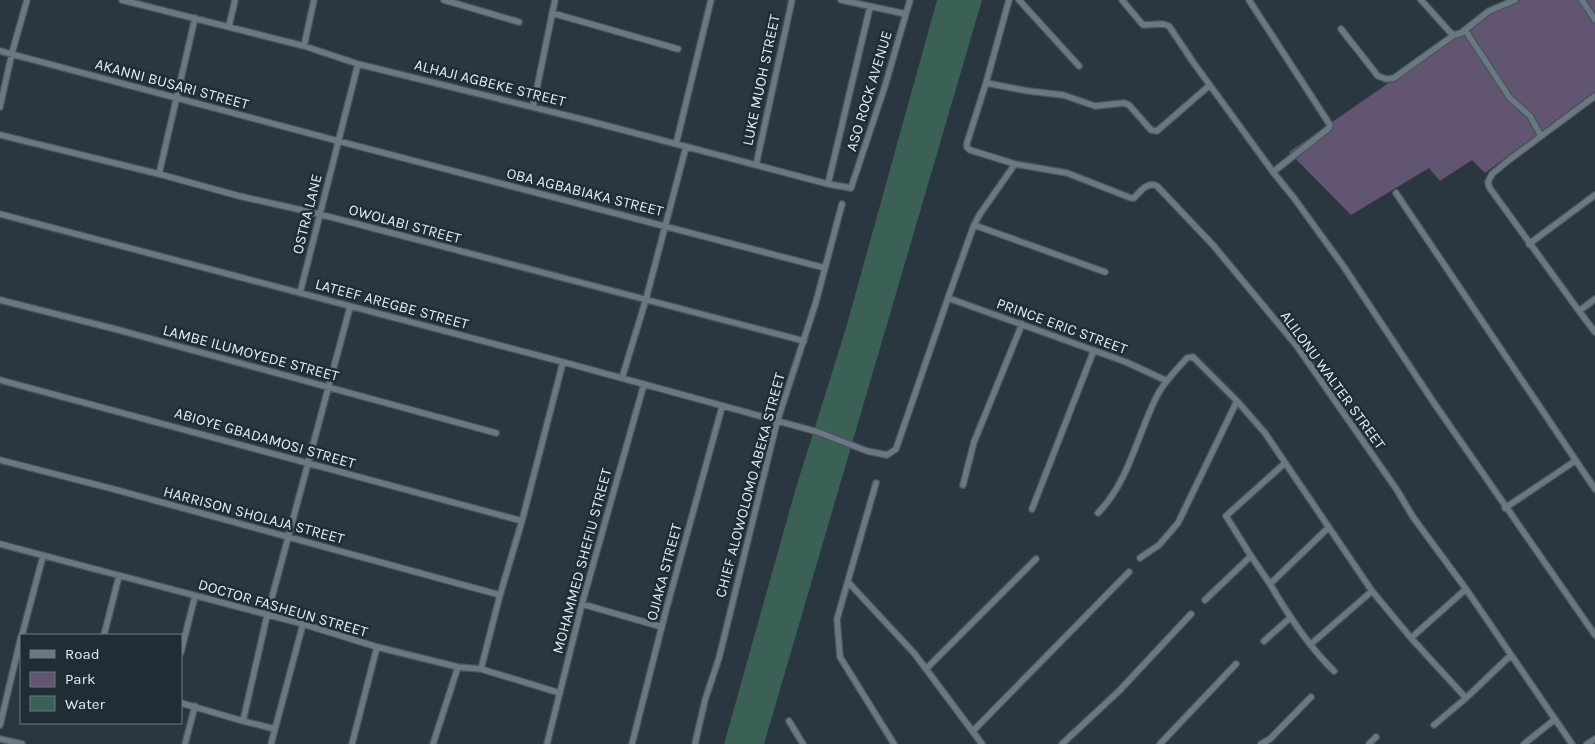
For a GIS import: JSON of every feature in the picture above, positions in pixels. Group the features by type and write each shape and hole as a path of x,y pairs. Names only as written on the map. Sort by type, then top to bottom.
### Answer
{"street":[{"path":"0,107 27,0"},
{"name":"ALHAJI AGBEKE STREET","path":"122,0 304,46 358,64 533,107 828,184 851,188"},
{"path":"229,26 236,0"},
{"path":"304,46 314,0"},
{"path":"444,0 519,22"},
{"path":"533,107 554,0"},
{"path":"676,144 711,0"},
{"name":"LUKE MUOH STREET","path":"756,165 792,0"},
{"path":"841,0 906,14"},
{"name":"ASO ROCK AVENUE","path":"851,188 885,86 910,0"},
{"path":"1009,0 986,83 1063,95 1095,106 1124,103 1129,105 1154,131 1157,131 1210,84"},
{"path":"1019,0 1080,66"},
{"path":"1122,0 1143,24 1163,24 1169,26 1273,172 1344,267 1505,508 1595,635"},
{"path":"1249,0 1330,125 1329,128 1273,172"},
{"path":"1421,0 1454,35"},
{"path":"1342,29 1378,76 1386,79 1394,78 1454,35 1465,30 1489,11 1516,0"},
{"path":"1582,0 1595,20"},
{"path":"828,184 870,7"},
{"path":"552,13 678,49"},
{"path":"158,174 195,18"},
{"path":"1465,30 1510,98 1530,116 1541,136"},
{"name":"AKANNI BUSARI STREET","path":"0,51 338,141"},
{"name":"OSTRA LANE","path":"300,293 358,64"},
{"name":"ALILONU WALTER STREET","path":"986,83 967,143 967,147 970,150 1015,164 1067,173 1130,198 1134,198 1149,184 1154,184 1213,245 1296,345 1397,490 1413,517 1466,589 1572,744"},
{"path":"1595,96 1492,174 1488,182 1489,187 1529,244 1595,332"},
{"name":"OWOLABI STREET","path":"0,135 239,196 319,214 804,341"},
{"name":"OBA AGBABIAKA STREET","path":"338,141 825,268"},
{"path":"622,378 646,300 686,147"},
{"path":"948,298 974,225 1015,164"},
{"path":"1396,193 1440,262 1534,396 1595,489"},
{"path":"1529,244 1595,195"},
{"name":"CHIEF ALOWOLOMO ABEKA STREET","path":"696,744 705,700 719,658 777,422 804,341 842,204"},
{"name":"LATEEF AREGBE STREET","path":"0,214 563,362 818,432 867,451 887,454 896,450 948,298"},
{"path":"974,225 1105,272"},
{"name":"PRINCE ERIC STREET","path":"948,298 1126,362 1167,381"},
{"path":"1579,311 1595,299"},
{"name":"LAMBE ILUMOYEDE STREET","path":"0,300 115,329 496,433"},
{"path":"243,721 267,616 350,307"},
{"path":"963,485 974,442 1022,324"},
{"path":"1032,509 1094,350"},
{"path":"1098,513 1110,501 1130,465 1159,392 1187,358 1193,357 1237,401 1265,433 1372,591 1411,638 1466,698"},
{"path":"481,669 563,362"},
{"name":"ABIOYE GBADAMOSI STREET","path":"0,380 522,521"},
{"name":"MOHAMMED SHEFIU STREET","path":"546,744 582,604 644,384"},
{"path":"1140,558 1159,545 1178,523 1191,500 1237,401"},
{"name":"OJIAKA STREET","path":"632,744 722,407"},
{"name":"HARRISON SHOLAJA STREET","path":"0,460 113,488 288,538 500,595"},
{"path":"1505,508 1575,461"},
{"path":"1285,463 1226,516 1290,618 1312,644 1317,654 1334,671"},
{"path":"876,483 837,619 840,658 894,744"},
{"path":"1270,584 1328,528"},
{"name":"DOCTOR FASHEUN STREET","path":"0,544 303,624 377,647 458,667 481,669 560,693"},
{"path":"23,634 43,556"},
{"path":"1205,600 1251,556"},
{"path":"926,669 1036,559"},
{"path":"973,731 1129,572"},
{"path":"104,634 119,576"},
{"path":"848,582 914,653 982,744"},
{"path":"1411,638 1466,589"},
{"path":"1312,644 1372,591"},
{"path":"182,648 195,596"},
{"path":"582,604 662,627"},
{"path":"1062,744 1119,691 1190,614"},
{"path":"1264,640 1290,618"},
{"path":"271,744 303,624"},
{"path":"352,744 377,647"},
{"path":"0,725 20,649"},
{"path":"1434,725 1511,656"},
{"path":"1160,744 1236,664"},
{"path":"435,744 458,667"},
{"path":"1262,744 1270,739 1311,697"},
{"path":"182,703 275,729"},
{"path":"185,744 195,706"},
{"path":"1524,744 1554,720"},
{"path":"789,721 803,744"},
{"path":"1369,744 1376,737"},
{"path":"0,739 22,744"},
{"path":"1588,744 1595,739"}],"green space":[{"path":"1521,0 1595,0 1595,91 1485,173 1472,160 1440,181 1429,168 1351,215 1289,152 1465,30 1498,10"}],"water":[{"path":"937,0 982,0 764,744 724,744 795,491 846,328"}]}
